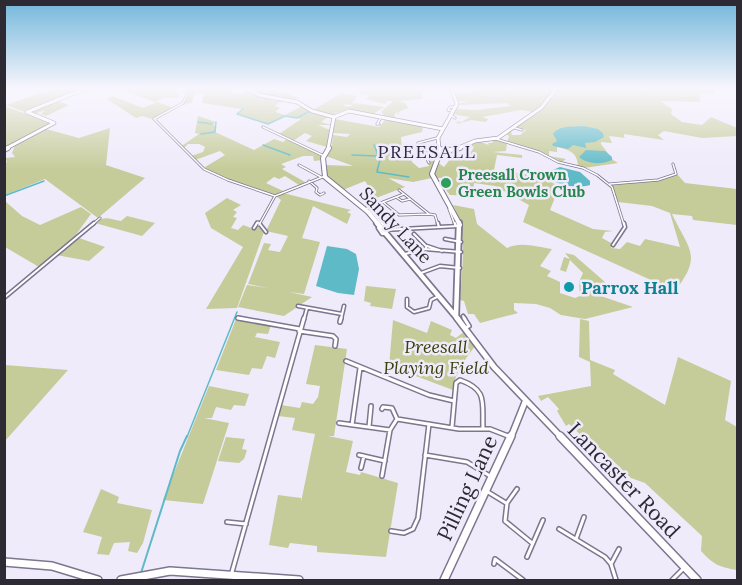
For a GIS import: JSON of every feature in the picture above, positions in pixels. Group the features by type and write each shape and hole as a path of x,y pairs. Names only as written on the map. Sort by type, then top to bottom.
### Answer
{"main road":[{"path":"4,150 54,123 35,115"},
{"path":"326,115 334,118 340,115"},
{"path":"366,115 380,119 410,121 443,129"},
{"path":"450,115 438,138 439,152 432,174 454,210 458,226 461,242 458,308 460,316"},
{"path":"439,152 454,150 476,141 496,139 529,115"},
{"path":"323,176 324,156 330,146 334,118"},
{"name":"Sandy Lane","path":"323,176 367,209 404,255 451,309 460,316"},
{"path":"451,309 458,308"},
{"name":"Lancaster Road","path":"460,316 490,363 696,580"},
{"name":"Pilling Lane","path":"444,580 510,438 528,405"},
{"path":"4,562 31,562 61,567 98,580"},
{"path":"121,580 170,571 299,580"}],"street":[{"path":"161,115 154,119 171,132 180,148 205,170 275,196"},
{"path":"451,115 456,117"},
{"path":"379,124 377,124 380,119"},
{"path":"262,127 324,156"},
{"path":"514,128 522,130"},
{"path":"438,138 418,143 421,148 439,152"},
{"path":"496,139 548,156 558,162 586,169 610,184 614,190 625,227 613,245"},
{"path":"418,157 426,157 439,152"},
{"path":"426,157 429,163"},
{"path":"610,184 658,180 676,174 673,164"},
{"path":"299,165 323,176"},
{"path":"254,228 275,196 323,176"},
{"path":"309,181 317,188 316,192 320,195 324,193"},
{"path":"399,190 429,214 435,216 439,227"},
{"path":"367,209 404,194"},
{"path":"396,197 402,201 410,199"},
{"path":"383,202 399,215 429,214"},
{"name":"Sandy Lane","path":"367,209 384,230"},
{"path":"384,230 458,226 449,209"},
{"path":"266,210 258,224 266,232"},
{"path":"4,298 100,218"},
{"path":"414,234 425,248"},
{"path":"449,235 447,240 461,242"},
{"path":"404,255 425,248 461,252"},
{"path":"421,273 440,266 460,268"},
{"path":"406,299 407,307 414,312 428,308 431,300 440,296"},
{"path":"297,306 342,314"},
{"path":"340,322 344,306"},
{"path":"231,575 307,308"},
{"path":"238,318 333,336 336,339 335,346"},
{"path":"346,361 429,395 454,401"},
{"path":"352,425 361,367"},
{"path":"452,428 456,383 460,380 471,384 482,394 483,428"},
{"path":"369,427 371,406"},
{"path":"382,409 383,406 394,410 397,419"},
{"path":"370,416 377,416"},
{"path":"397,419 452,428 483,428 510,438"},
{"path":"382,476 390,430 397,419"},
{"path":"339,423 390,430"},
{"path":"391,531 404,533 413,529 418,518 429,424"},
{"path":"426,454 467,462 492,477"},
{"path":"359,455 385,461"},
{"path":"361,468 364,456"},
{"path":"383,470 389,472"},
{"path":"516,489 507,503 506,524 532,543"},
{"path":"486,490 507,503"},
{"path":"576,539 584,517"},
{"path":"527,556 543,520"},
{"path":"227,522 246,524"},
{"path":"559,529 611,564 616,580"},
{"path":"611,564 619,549"},
{"path":"494,559 517,579 523,580"},
{"path":"672,580 684,568"}],"green space":[{"path":"4,115 30,115 52,123 46,129 79,138 110,128 106,165 145,178 98,218 45,179 5,195 5,163 7,162 5,158 15,157 12,153 15,145 5,150"},
{"path":"132,115 159,115 152,119 142,116 136,118"},
{"path":"241,115 284,115 267,124"},
{"path":"286,115 330,116 321,122 332,125 318,125 330,130 327,147 306,141 312,136 305,133 293,141 323,155 322,160 314,161 313,156 303,156 281,164 286,167 282,169 305,182 299,185 285,176 279,179 274,177 266,183 283,191 275,195 219,176 206,169 205,167 225,155 220,151 195,160 191,156 203,152 205,147 199,144 188,144 183,149 180,147 199,134 195,133 198,116 216,122 213,125 216,126 215,132 254,150 274,139 283,142 287,139 279,134 301,119"},
{"path":"459,115 491,115 482,117 488,119 486,122 472,120 456,124 458,122 453,121 462,122 470,117"},
{"path":"529,115 673,115 682,122 702,125 711,117 737,128 737,136 702,138 664,131 658,135 664,140 624,134 627,138 609,136 612,143 601,142 601,144 618,163 584,168 578,166 572,152 566,149 557,147 557,152 549,151 549,156 507,142 509,136 504,133 510,129 512,135 520,135 526,130 517,127"},
{"path":"335,119 379,127 385,120 423,126 422,132 401,137 402,149 396,149 397,157 411,157 412,162 419,168 429,166 430,161 436,161 432,178 413,182 388,178 405,187 376,198 365,181 343,190 326,176 325,165 353,166 326,156 332,145 333,135 347,137 350,134 333,133"},
{"path":"494,139 507,143 506,151 493,152 522,155 522,158 497,155 494,170 536,177 558,186 554,189 554,200 550,210 593,229 613,231 605,232 602,238 613,244 611,248 620,249 627,242 640,246 645,239 680,247 670,213 652,206 618,202 611,185 660,180 677,174 685,183 737,189 737,225 693,220 692,216 672,214 688,245 691,260 684,279 675,291 523,222 529,205 495,186 474,183 473,196 450,195 439,181 450,178 435,178 433,171 437,162 444,167 454,154 468,157 474,147 467,144 478,141 489,145 488,143 492,143"},
{"path":"550,156 566,159 562,162"},
{"path":"283,193 351,210 347,212 351,214 347,224 313,206 302,238 320,242 304,294 289,292 312,297 284,316 238,307 247,285 268,288 248,284 264,243 271,244 268,250 280,252 288,236 266,231 281,200 276,196"},
{"path":"227,198 241,205 233,210 237,212 233,217 237,218 231,228 238,230 243,225 254,229 257,225 264,232 237,308 206,309 243,247 211,228 205,213"},
{"path":"5,201 22,216 40,225 81,207 91,214 72,240 39,267 5,247"},
{"path":"453,205 474,209 477,224 507,248 523,245 552,249 540,266 551,271 547,276 560,282 560,293 575,298 580,296 579,282 583,273 570,260 566,272 560,270 564,257 570,259 565,253 574,255 605,282 598,295 633,307 585,319 561,315 550,308 536,304 514,303 514,310 518,313 480,323 474,314 468,314 464,301 460,300 463,264 462,239 458,216"},
{"path":"127,216 155,223 142,236 95,223 104,218 121,221"},
{"path":"79,238 105,247 89,261 56,255"},
{"path":"366,286 396,289 392,309 370,306 371,303 364,301"},
{"path":"236,319 271,325 268,334 257,333 255,337 280,342 275,358 267,356 262,369 252,368 249,375 216,370"},
{"path":"580,319 589,321 590,360 615,370 613,374 665,405 678,357 731,381 725,420 737,427 737,570 713,562 701,551 702,536 645,483 631,478 587,436 583,437 569,424 566,426 557,411 559,409 548,397 541,401 538,396 591,386 590,362 579,357"},
{"name":"Preesall Playing Field","path":"393,320 427,333 431,321 452,330 450,335 456,338 465,331 476,345 458,372 453,390 389,366"},
{"path":"315,345 347,349 334,436 328,436 353,441 346,472 360,475 361,472 398,483 386,557 317,552 317,546 290,543 288,548 269,545 278,495 301,498 301,502 315,434 292,430 295,418 278,416 281,405 300,408 302,402 313,404 318,397 320,386 306,384"},
{"path":"5,365 68,370 5,441"},
{"path":"209,386 249,394 245,406 234,405 231,410 216,407 212,418 204,418 229,423 203,504 163,500"},
{"path":"226,437 245,439 242,449 247,450 244,459 239,463 218,461"},
{"path":"101,489 119,497 117,503 152,510 143,543 137,553 128,551 130,542 114,543 109,555 97,554 102,537 83,532"}],"water":[{"path":"584,126 598,129 604,137 595,142 585,143 586,148 573,145 568,149 553,146 552,144 557,141 553,134 559,129"},
{"path":"586,150 605,151 612,157 612,160 599,163 586,161 579,157"},
{"path":"560,167 580,172 590,181 590,185 567,186 547,176 548,172"},
{"path":"327,246 347,249 356,254 359,269 354,295 316,286"}],"waterway":[{"path":"241,115 268,124 285,116 297,118 302,115"},
{"path":"198,122 212,124"},
{"path":"201,134 215,132 216,122"},
{"path":"263,145 290,155"},
{"path":"374,145 380,160 377,171"},
{"path":"352,155 377,156"},
{"path":"377,172 409,177"},
{"path":"4,196 44,181"},
{"path":"187,437 237,312"},
{"path":"141,573 180,451 187,436"}],"place":[{"name":"Preesall Crown Green Bowls Club","path":"446,183"},
{"name":"Parrox Hall","path":"569,287"}],"district":[{"name":"PREESALL","path":"427,151"}]}
